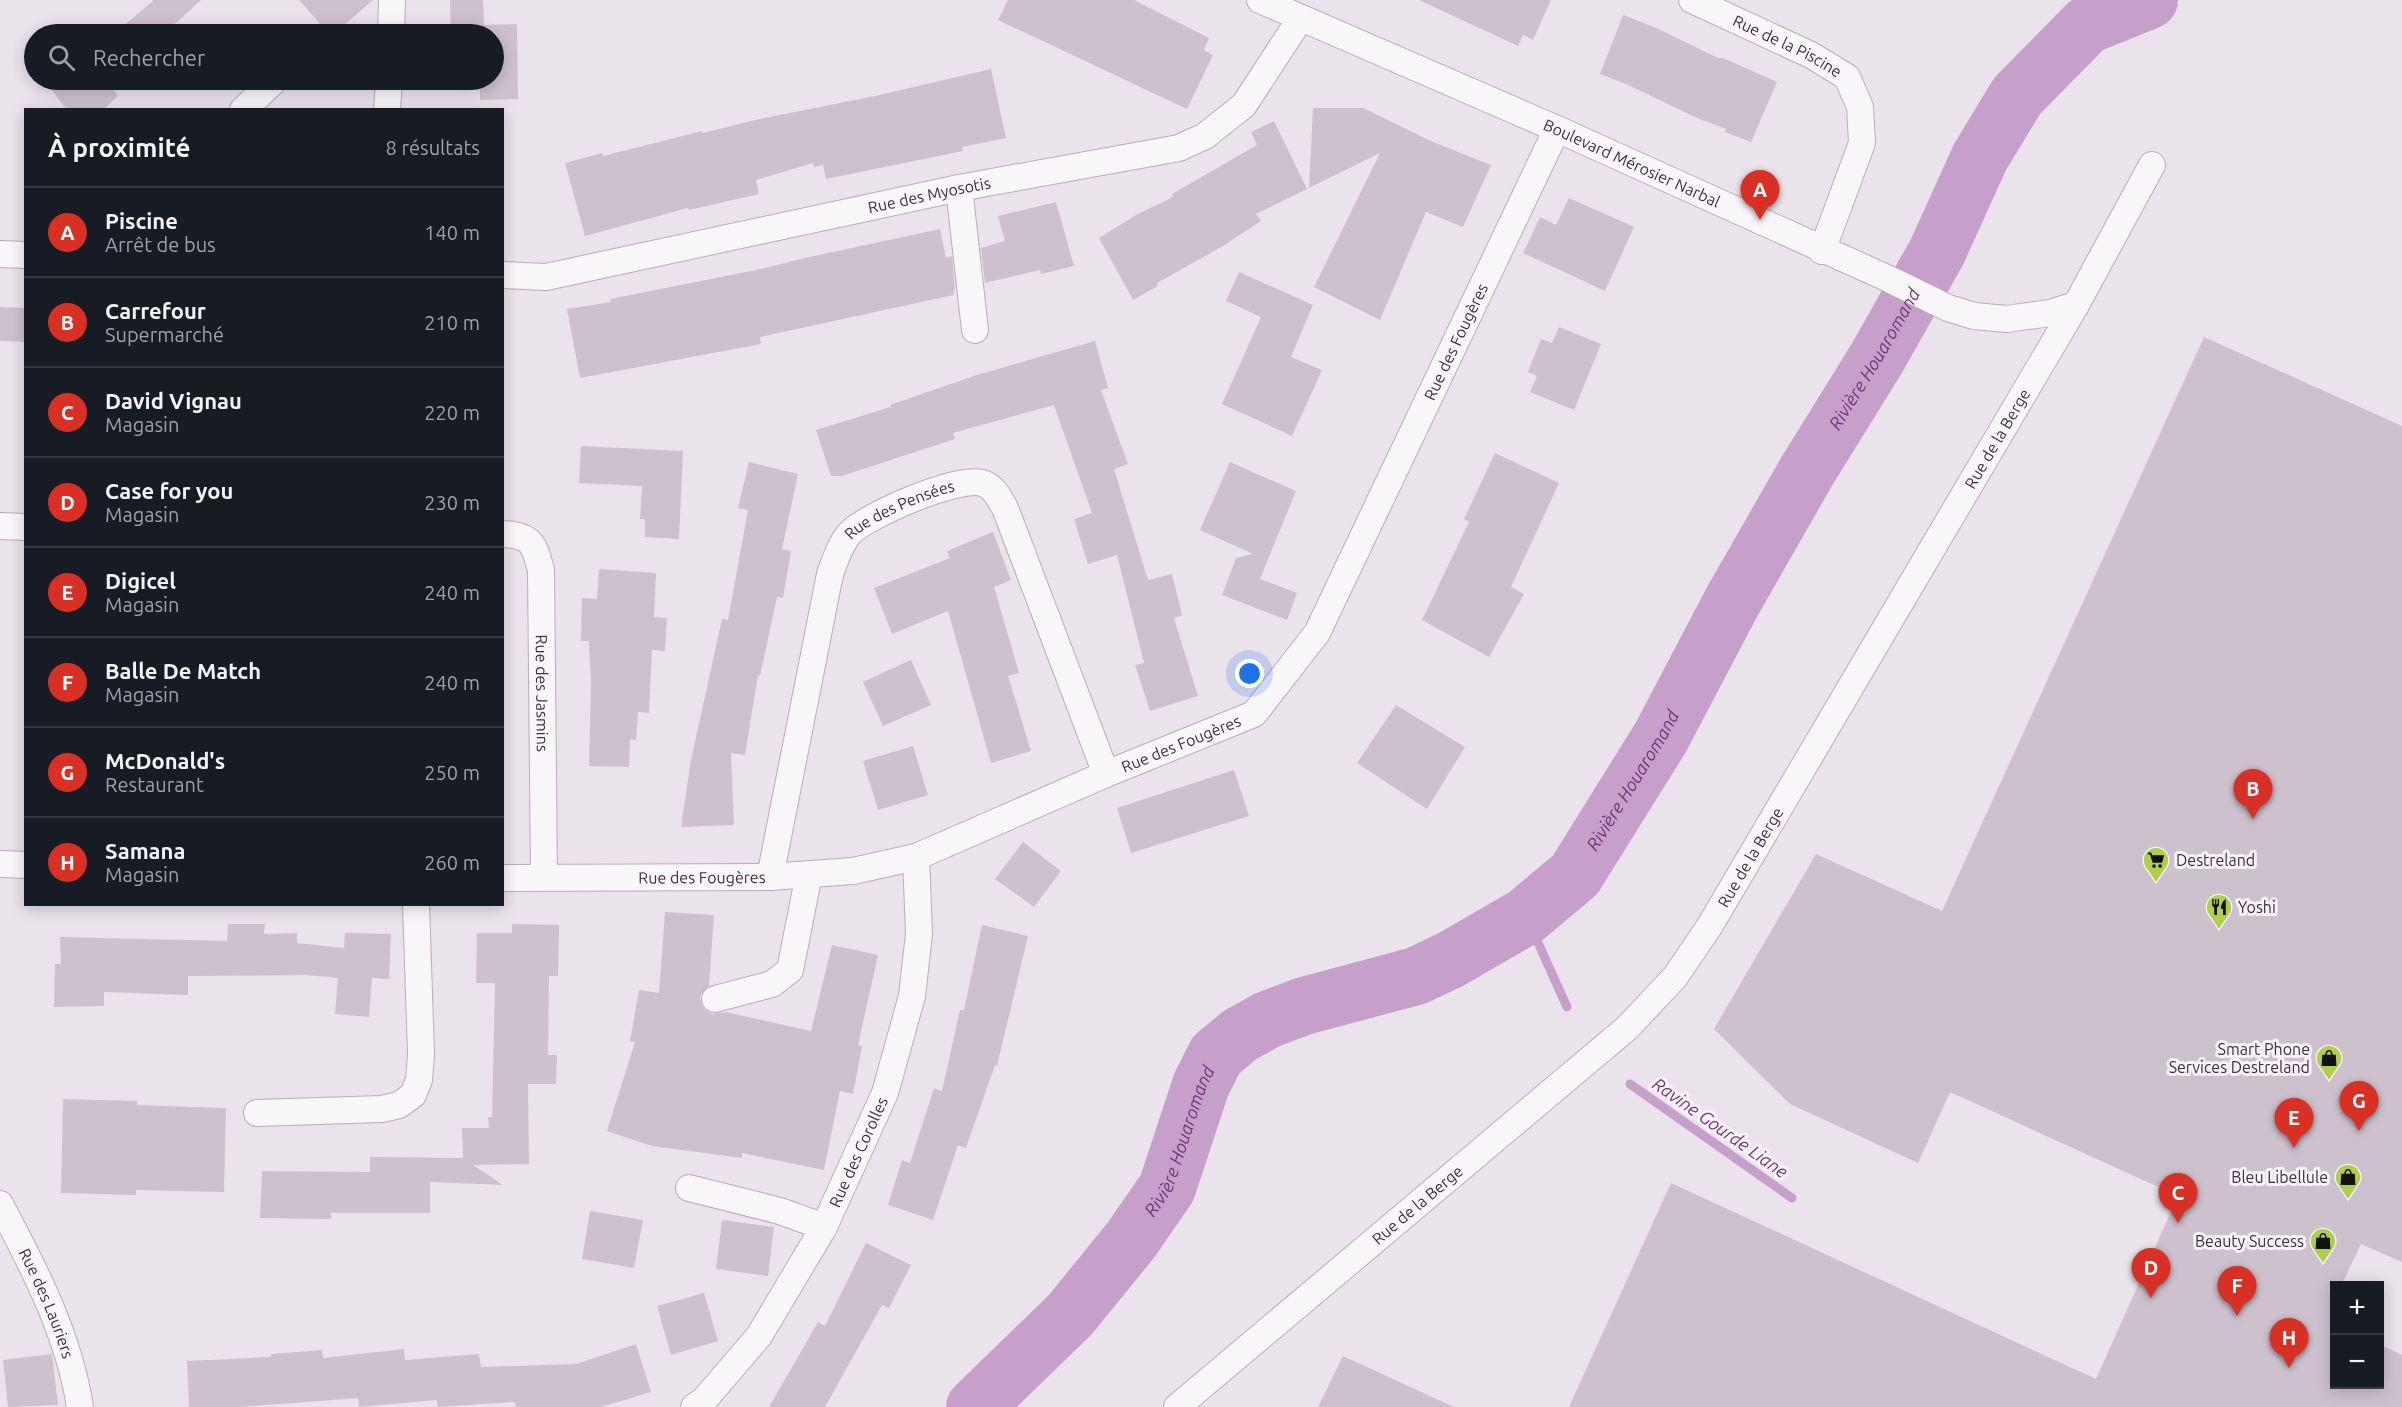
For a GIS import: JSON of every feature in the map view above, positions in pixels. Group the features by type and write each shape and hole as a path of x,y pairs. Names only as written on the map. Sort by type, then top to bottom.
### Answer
{"street":[{"path":"391,24 392,0"},
{"name":"Boulevard Mérosier Narbal","path":"1260,0 1557,129 1889,279 1948,309 1974,316 2007,320 2050,313 2076,305"},
{"name":"Rue de la Piscine","path":"1692,0 1811,55 1847,77 1860,107 1862,143 1822,250"},
{"name":"Rue des Myosotis","path":"504,275 546,277 959,188 1179,148 1205,136 1244,105 1300,19"},
{"path":"245,108 264,90"},
{"path":"387,108 388,90"},
{"name":"Rue des Fougères","path":"504,878 770,877 853,871 916,857 1106,774 1254,714 1317,633 1557,129"},
{"name":"Rue de la Berge","path":"1177,1407 1627,1028 1675,977 1709,927 2076,305 2152,165"},
{"path":"959,188 975,330"},
{"path":"0,254 24,255"},
{"name":"Rue des Pensées","path":"770,877 830,574 838,552 850,533 872,518 932,491 973,481 985,483 994,491 1005,508 1106,774"},
{"path":"0,526 24,527"},
{"name":"Rue des Jasmins","path":"504,534 527,538 535,547 542,570 544,876"},
{"name":"Rue des Corolles","path":"693,1407 705,1399 759,1336 824,1227 885,1093 912,996 919,934 916,857"},
{"path":"0,864 24,865"},
{"path":"716,999 772,984 790,970 809,874"},
{"path":"257,1113 382,1109 399,1105 413,1095 419,1080 420,1054 416,906"},
{"path":"689,1188 780,1210 824,1227"},
{"name":"Rue des Lauriers","path":"0,1204 30,1262 61,1332 80,1407"}],"building":[{"path":"154,0 201,0 175,24 126,24"},
{"path":"299,0 373,0 345,24 320,24"},
{"path":"450,0 483,0 484,24 451,24"},
{"path":"1008,0 1134,0 1209,38 1204,50 1213,55 1187,109 998,20"},
{"path":"1419,0 1551,0 1533,40 1523,35 1518,46"},
{"path":"1623,15 1777,82 1751,142 1600,74"},
{"path":"504,24 517,24 518,99 480,100 480,90 504,90"},
{"path":"991,69 1006,138 962,147 963,151 826,179 823,165 814,167 813,163 756,180 759,194 689,210 688,208 585,236 565,163"},
{"path":"52,90 114,90 118,96 105,108 66,108"},
{"path":"1313,108 1363,108 1433,142 1491,165 1463,227 1426,212 1380,320 1314,287 1380,153 1309,188"},
{"path":"1274,121 1307,189 1256,214 1261,221 1223,246 1157,283 1158,286 1133,300 1099,238 1136,215 1173,197 1172,194 1257,145 1251,132"},
{"path":"1569,198 1634,227 1605,291 1523,253 1540,217 1556,225"},
{"path":"1056,202 1074,266 1041,274 1040,270 985,283 981,248 1005,241 998,216"},
{"path":"940,229 946,258 952,256 954,295 760,337 761,344 580,378 567,309 611,302 610,299 761,269"},
{"path":"1239,272 1313,305 1291,357 1322,370 1292,436 1222,404 1261,317 1226,301"},
{"path":"0,307 24,308 24,342 0,341"},
{"path":"1559,327 1601,344 1574,410 1530,392 1537,376 1528,372 1541,339 1552,343"},
{"name":"Destreland","path":"2204,337 2402,426 2402,1262 2361,1244 2343,1281 2330,1281 2330,1389 2384,1389 2384,1346 2402,1355 2402,1407 1569,1407 1671,1183 2096,1379 2178,1196 1950,1092 1918,1163 1790,1104 1714,1029 1816,854 1942,911"},
{"path":"1095,341 1108,388 1101,390 1128,464 1114,469 1148,580 1172,574 1182,615 1174,618 1198,696 1150,711 1135,665 1144,663 1117,555 1088,564 1074,519 1092,513 1054,405 953,433 955,439 842,476 831,476 816,430 891,407 890,405 977,375"},
{"path":"581,446 683,451 679,539 645,537 645,519 640,519 642,486 579,483"},
{"path":"1495,453 1559,483 1511,587 1524,594 1489,657 1422,620 1469,522 1464,519"},
{"path":"749,462 798,474 782,549 791,551 783,598 777,597 760,676 758,675 745,755 731,753 734,825 681,827 691,760 722,619 728,620 748,510 738,508"},
{"path":"1230,462 1296,491 1260,579 1297,593 1287,620 1222,595 1236,558 1253,554 1200,530"},
{"path":"993,532 1011,580 994,587 1019,673 1008,676 1031,751 991,763 948,611 892,634 874,588 950,558 947,551"},
{"path":"599,569 656,573 654,617 667,618 665,651 652,650 649,713 638,712 636,740 630,739 629,767 589,766 591,683 589,641 581,641 582,598 597,599"},
{"path":"911,660 931,705 883,726 863,682"},
{"path":"1396,705 1465,747 1427,809 1357,763"},
{"path":"913,746 928,795 878,810 863,761"},
{"path":"1234,770 1249,816 1131,853 1117,808"},
{"path":"1023,842 1061,871 1034,907 995,879"},
{"path":"665,912 714,915 709,986 700,996 704,1009 712,1014 726,1012 811,1031 832,945 878,955 858,1045 862,1046 853,1094 840,1091 824,1170 742,1153 742,1158 652,1146 607,1131 635,1042 630,1041 639,990 659,993"},
{"path":"228,924 265,924 264,934 297,933 297,943 344,948 345,933 391,934 389,979 372,978 369,1017 335,1014 338,978 306,975 188,976 188,995 104,992 104,1006 54,1007 55,964 61,964 60,937 227,941"},
{"path":"512,924 559,925 558,976 549,976 548,1055 557,1055 556,1084 528,1084 529,1164 473,1165 503,1185 430,1182 430,1213 331,1213 331,1219 260,1218 262,1171 370,1172 370,1157 463,1158 462,1128 489,1128 488,1117 492,1117 495,983 476,983 477,933 512,933"},
{"path":"982,925 1028,936 997,1066 995,1065 966,1148 958,1145 933,1220 888,1205 902,1160 910,1163 934,1088 942,1091 960,1010 964,1010"},
{"path":"63,1099 137,1101 137,1105 226,1108 224,1192 136,1190 136,1195 61,1193"},
{"path":"590,1211 643,1220 634,1268 582,1259"},
{"path":"722,1220 774,1227 768,1276 716,1269"},
{"path":"866,1243 911,1265 889,1308 882,1305 825,1407 769,1407 818,1322 825,1326"},
{"path":"704,1293 718,1341 671,1355 657,1306"},
{"path":"636,1344 651,1392 601,1407 516,1407 515,1402 438,1407 437,1400 359,1407 358,1398 240,1407 189,1407 187,1361 271,1357 271,1354 322,1350 323,1358 404,1349 405,1360 479,1354 481,1367 576,1364"},
{"path":"52,1354 58,1405 8,1407 3,1360"},
{"path":"1343,1356 1454,1407 1318,1407"}],"waterway":[{"name":"Rivière Houaromand","path":"975,1407 1070,1315 1131,1240 1167,1188 1201,1085 1216,1055 1240,1035 1267,1020 1304,1006 1416,976 1450,960 1526,916 1575,875 1661,737 1732,602 1807,471 1877,358 1937,252 1980,157 2017,96 2087,25 2149,0"},
{"name":"Ravine Gourde Liane","path":"1526,916 1567,1007"},
{"name":"Ravine Gourde Liane","path":"1630,1084 1792,1198"}],"place":[{"name":"Piscine","path":"1760,220"},
{"name":"Carrefour","path":"2253,819"},
{"name":"Destreland","path":"2156,883"},
{"name":"Yoshi","path":"2219,930"},
{"name":"Smart Phone Services Destreland","path":"2329,1081"},
{"name":"McDonald's","path":"2359,1131"},
{"name":"Digicel","path":"2294,1148"},
{"name":"Bleu Libellule","path":"2348,1200"},
{"name":"David Vignau","path":"2178,1223"},
{"name":"Beauty Success","path":"2323,1264"},
{"name":"Case for you","path":"2151,1298"},
{"name":"Balle De Match","path":"2237,1316"},
{"name":"Samana","path":"2289,1368"}]}
